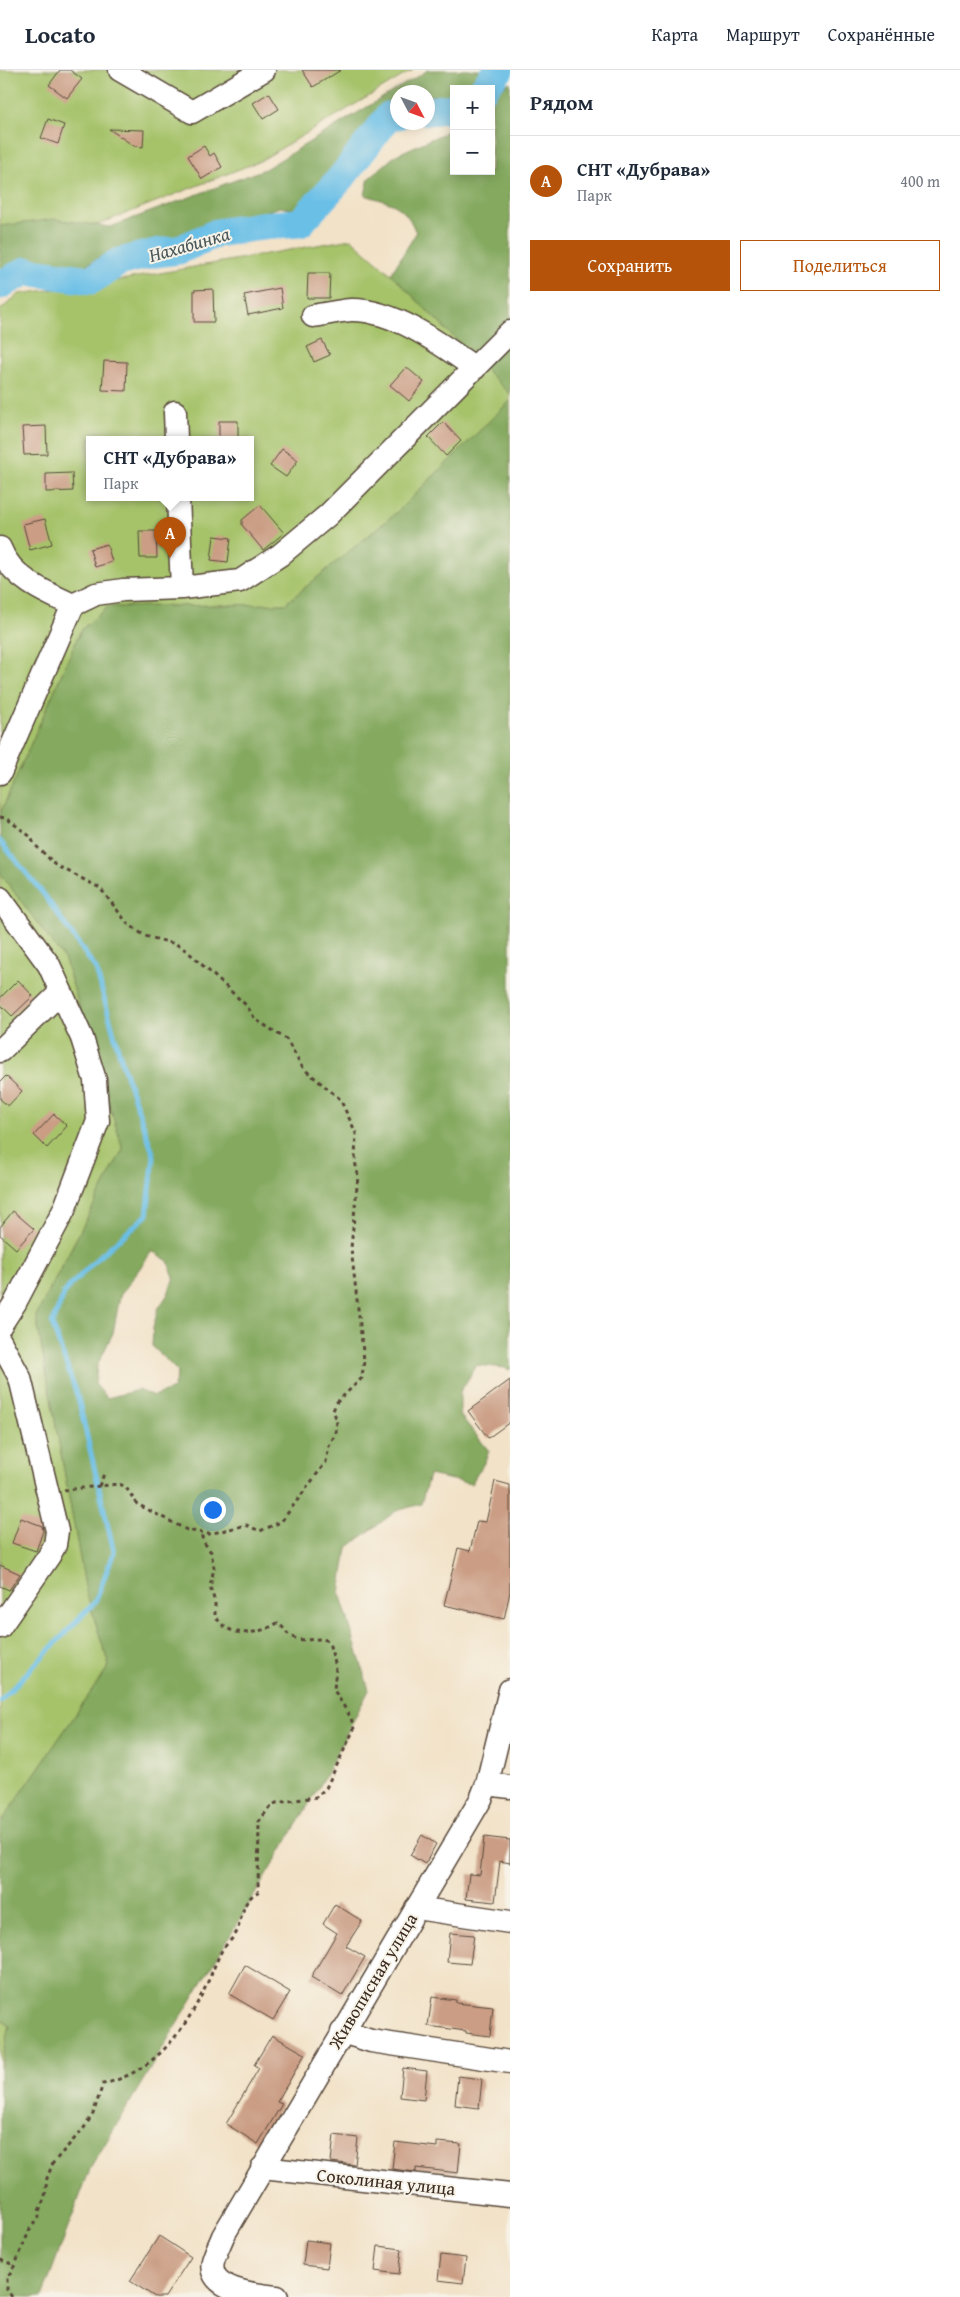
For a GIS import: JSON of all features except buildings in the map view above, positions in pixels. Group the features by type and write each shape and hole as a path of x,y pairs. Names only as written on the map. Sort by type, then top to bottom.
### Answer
{"street":[{"path":"120,70 192,112 264,70"},
{"path":"313,316 352,310 392,318 438,342 475,368"},
{"path":"0,773 73,605 96,594 123,590 182,588 240,581 280,555 328,515 510,332"},
{"path":"175,412 176,436"},
{"path":"178,501 182,588"},
{"path":"0,548 4,558 20,575 46,594 73,605"},
{"path":"0,898 49,965 82,1038 95,1080 98,1121 64,1210 15,1303 0,1326"},
{"path":"0,1051 61,992"},
{"path":"0,1341 20,1378 57,1531 55,1544 49,1556 0,1627"},
{"name":"Живописная улица","path":"277,2297 241,2292 224,2284 215,2275 212,2263 223,2236 262,2168 488,1784 510,1690"},
{"path":"488,1784 510,1787"},
{"path":"416,1908 510,1922"},
{"path":"342,2032 371,2041 510,2062"},
{"name":"Соколиная улица","path":"262,2168 510,2195"}],"path":[{"path":"0,817 6,818 31,837 34,844 56,865 100,888 128,924 145,936 176,944 187,951 247,1006 256,1019 286,1039 304,1069 340,1099 356,1133 355,1161 358,1176 351,1248 364,1360 362,1378 336,1403 333,1411 337,1420 336,1433 329,1446 326,1462 281,1522 260,1531 246,1525 210,1534 201,1533 187,1530 167,1518 145,1510 137,1504 125,1486 118,1484 72,1488"},
{"path":"99,1486 104,1474"},
{"path":"12,2297 7,2290 7,2278 15,2265 30,2229 39,2217 39,2211 45,2197 47,2178 53,2163 84,2128 98,2102 103,2084 134,2074 168,2045 182,2029 203,1994 222,1950 236,1933 244,1905 250,1896 258,1892 259,1821 270,1807 276,1803 316,1797 326,1788 354,1729 351,1718 334,1690 336,1667 330,1646 326,1640 308,1641 296,1638 277,1624 268,1630 244,1632 227,1629 215,1617 215,1602 210,1587 214,1568 211,1552 203,1541 201,1533"},
{"path":"0,2260 15,2265"}],"green space":[{"path":"0,70 413,70 260,161 79,232 0,245"},
{"path":"428,70 489,70 473,85 450,85 450,98 435,96 435,85 403,85"},
{"path":"510,82 510,394 391,274 416,233 412,223 397,206 365,195 369,178 396,155 442,134 450,128 450,175 495,175 495,94"},
{"path":"390,93 390,115 381,120 329,186 297,210 280,207 194,235 113,250 81,268 62,271 25,266 8,270 0,275 0,226 55,219 110,227 265,169"},
{"path":"351,239 391,274 510,394 510,401 396,513 285,604 108,607 81,630 0,814 0,310 19,294 115,281"},
{"path":"510,401 510,1370 477,1365 460,1392 460,1415 489,1451 471,1484 429,1475 421,1504 396,1511 347,1548 340,1593 369,1690 321,1784 90,2169 42,2297 0,2297 0,2070 10,2026 0,2019 0,1824 109,1666 86,1591 36,1316 123,1149 65,960 0,873 0,814 81,630 108,607 285,604 396,513","holes":["152,1251 168,1261 174,1277 168,1294 158,1309 153,1328 152,1346 178,1372 173,1389 154,1396 138,1390 107,1398 95,1384 97,1366 113,1333 120,1296"]},
{"path":"0,873 65,960 123,1149 36,1316 86,1591 109,1666 0,1824"},
{"path":"0,2019 10,2026 0,2070"}],"waterway":[{"name":"Нахабинка","path":"486,85 499,70"},
{"name":"Нахабинка","path":"435,110 450,108"},
{"name":"Нахабинка","path":"0,285 26,271 91,280 119,262 155,253 179,250 217,233 260,226 300,223 342,177 390,116"},
{"path":"0,841 45,896 96,969 123,1066 154,1156 147,1215 101,1255 65,1291 52,1324 78,1398 114,1552 95,1602 0,1701"}],"place":[{"name":"СНТ «Дубрава»","path":"170,558"}]}
